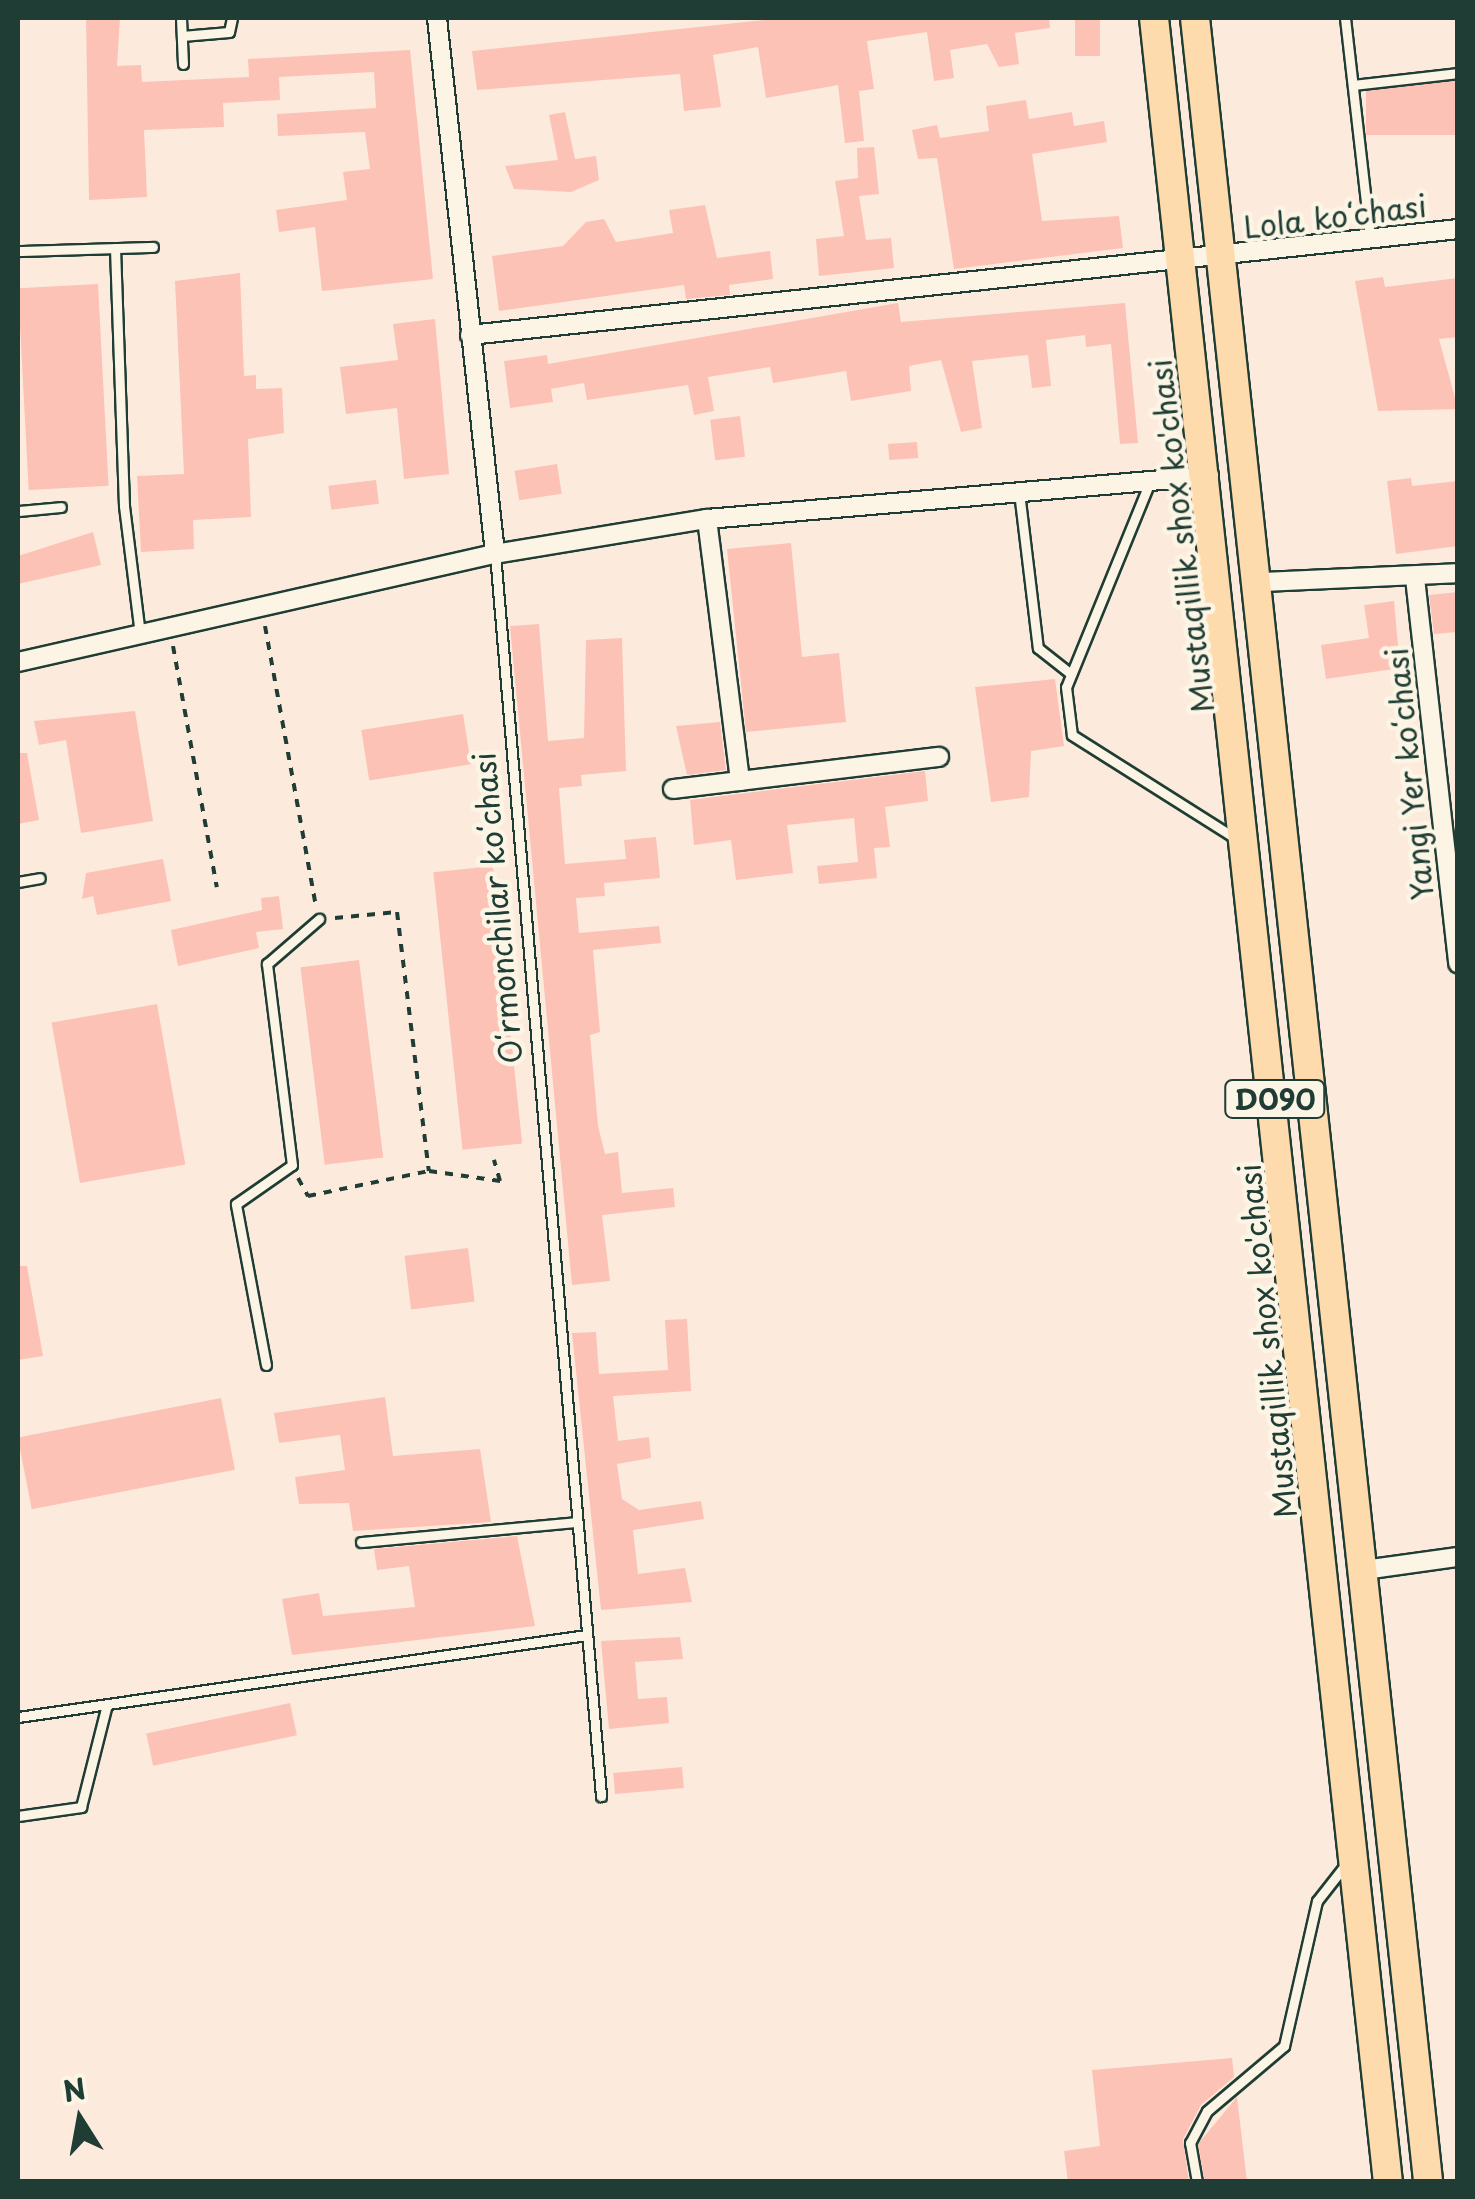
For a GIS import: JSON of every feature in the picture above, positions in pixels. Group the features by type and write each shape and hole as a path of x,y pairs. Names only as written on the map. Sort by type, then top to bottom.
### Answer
{"main road":[{"name":"Mustaqillik shox ko'chasi","path":"1154,18 1180,262 1209,476 1388,2182"},
{"name":"D090","path":"1196,18 1218,257 1261,582 1428,2182"},
{"path":"1284,1188 1324,1184"}],"street":[{"name":"Oʻrmonchilar koʻchasi","path":"437,18 495,554"},
{"name":"Lola koʻchasi","path":"470,335 1180,262 1458,229"},
{"path":"18,662 495,554 708,519 1209,476"},
{"path":"708,519 740,781"},
{"path":"1261,582 1415,578 1458,573"},
{"name":"Yangi Yer koʻchasi","path":"1415,578 1453,883 1458,964"},
{"path":"672,790 940,758"},
{"path":"1364,1570 1458,1557"}],"lane":[{"path":"180,18 183,64"},
{"path":"182,36 228,32 232,18"},
{"path":"1346,18 1370,239"},
{"path":"1353,85 1458,73"},
{"path":"18,251 153,247"},
{"path":"115,248 124,506 140,634"},
{"path":"1149,484 1071,674 1080,748 1248,846"},
{"path":"1019,492 1038,648 1071,674"},
{"path":"18,512 61,507"},
{"name":"Oʻrmonchilar koʻchasi","path":"495,554 601,1796"},
{"path":"18,882 40,878"},
{"path":"266,1366 236,1204 292,1165 267,964 319,920"},
{"path":"361,1542 576,1522"},
{"path":"18,1718 586,1635"},
{"path":"18,1816 81,1807 107,1704"},
{"path":"1196,2182 1190,2143 1207,2111 1284,2046 1318,1901 1354,1854"}],"path":[{"path":"261,606 319,920 397,912 430,1171"},
{"path":"169,627 217,887"},
{"path":"292,1165 308,1196 430,1171 500,1181 494,1160"}],"building":[{"path":"86,18 120,18 117,66 141,65 142,82 249,77 248,59 410,50 433,279 322,291 315,227 279,232 276,210 347,200 343,172 370,169 365,132 278,136 277,114 376,108 374,72 279,77 280,100 223,103 224,127 144,130 147,197 89,200"},
{"path":"784,18 1049,18 1050,28 1015,33 1019,64 999,67 987,44 950,50 954,78 934,81 927,32 867,41 874,89 859,91 864,141 845,143 838,85 766,98 758,47 713,55 721,107 684,111 680,74 477,90 472,51"},
{"path":"1075,18 1100,18 1100,56 1075,56"},
{"path":"1366,81 1458,81 1458,135 1366,135"},
{"path":"1026,100 1029,119 1072,112 1074,126 1104,121 1107,142 1032,154 1042,221 1119,216 1123,248 954,269 937,158 918,159 912,130 937,125 940,138 989,131 986,106"},
{"path":"565,112 575,159 596,156 599,180 571,192 514,189 505,166 558,160 549,115"},
{"path":"874,147 879,194 859,196 866,240 891,238 894,268 819,276 816,239 844,236 835,181 858,178 857,148"},
{"path":"705,205 717,258 770,251 773,279 729,285 730,295 686,299 684,285 499,311 492,256 563,246 586,222 604,219 616,242 673,233 669,210"},
{"path":"240,273 244,376 256,375 256,389 282,388 284,433 248,439 251,517 193,520 194,549 141,552 137,476 184,474 175,281"},
{"path":"1383,277 1385,287 1458,278 1458,337 1439,339 1458,409 1378,411 1355,281"},
{"path":"98,284 109,486 29,490 18,288"},
{"path":"898,303 901,322 1125,303 1138,443 1120,444 1111,344 1086,347 1085,335 1046,340 1051,386 1032,388 1028,355 972,361 982,428 961,432 941,360 909,366 911,391 851,401 846,371 773,383 770,367 708,377 714,411 694,415 688,385 587,400 584,383 551,389 553,402 510,408 504,361 547,355 548,364"},
{"path":"435,319 449,474 404,479 397,408 346,414 340,367 398,360 393,324"},
{"path":"740,416 745,457 715,460 710,420"},
{"path":"917,442 918,458 889,460 888,444"},
{"path":"557,464 562,494 519,500 515,471"},
{"path":"1411,478 1412,486 1458,481 1458,546 1396,554 1387,481"},
{"path":"376,480 379,504 331,510 328,486"},
{"path":"93,532 101,565 18,584 18,556"},
{"path":"791,543 802,657 839,653 846,722 746,732 727,549"},
{"path":"1458,592 1458,632 1434,634 1429,595"},
{"path":"1394,601 1400,668 1326,679 1321,645 1369,638 1364,605"},
{"path":"539,624 548,741 584,738 586,640 622,638 626,771 581,775 582,786 559,788 565,864 626,859 624,840 656,837 660,878 604,883 605,896 576,898 579,933 659,926 661,943 593,950 600,1032 590,1035 598,1126 605,1154 618,1152 622,1193 673,1188 675,1207 602,1215 610,1281 572,1285 510,626"},
{"path":"1055,679 1064,746 1031,751 1029,797 991,802 975,687"},
{"path":"135,711 153,821 81,833 66,740 39,745 34,721"},
{"path":"463,714 471,764 369,780 361,730"},
{"path":"720,722 726,770 687,775 676,726"},
{"path":"18,753 27,753 39,820 18,824"},
{"path":"925,771 928,801 885,807 890,847 874,848 877,878 819,884 817,866 858,862 854,818 787,825 793,873 736,880 731,840 694,845 690,800"},
{"path":"163,859 171,901 97,915 93,896 82,899 86,873"},
{"path":"493,866 522,1143 462,1150 433,872"},
{"path":"279,896 283,929 256,932 259,948 178,966 171,930 262,910 261,898"},
{"path":"359,960 383,1158 325,1165 300,967"},
{"path":"157,1004 185,1165 80,1183 52,1023"},
{"path":"468,1248 475,1302 411,1309 404,1256"},
{"path":"18,1266 27,1266 43,1356 18,1360"},
{"path":"687,1319 691,1391 613,1396 618,1441 649,1437 651,1458 617,1464 622,1499 639,1510 701,1501 704,1519 633,1530 638,1574 685,1568 692,1602 601,1610 572,1333 596,1332 599,1374 668,1370 665,1320"},
{"path":"385,1397 393,1456 480,1449 491,1522 353,1531 349,1503 299,1504 295,1477 345,1470 340,1435 279,1443 274,1413"},
{"path":"221,1398 235,1470 32,1509 18,1437"},
{"path":"517,1536 535,1626 292,1655 282,1599 319,1593 323,1616 415,1607 409,1566 377,1570 374,1549"},
{"path":"680,1637 683,1659 635,1662 638,1699 667,1697 669,1723 609,1729 601,1641"},
{"path":"290,1703 297,1735 153,1766 146,1734"},
{"path":"682,1767 684,1788 615,1794 613,1773"},
{"path":"1232,2058 1234,2077 1201,2105 1183,2139 1189,2182 1068,2182 1064,2151 1100,2146 1092,2070"},
{"path":"1237,2097 1247,2182 1205,2182 1198,2144"}]}
